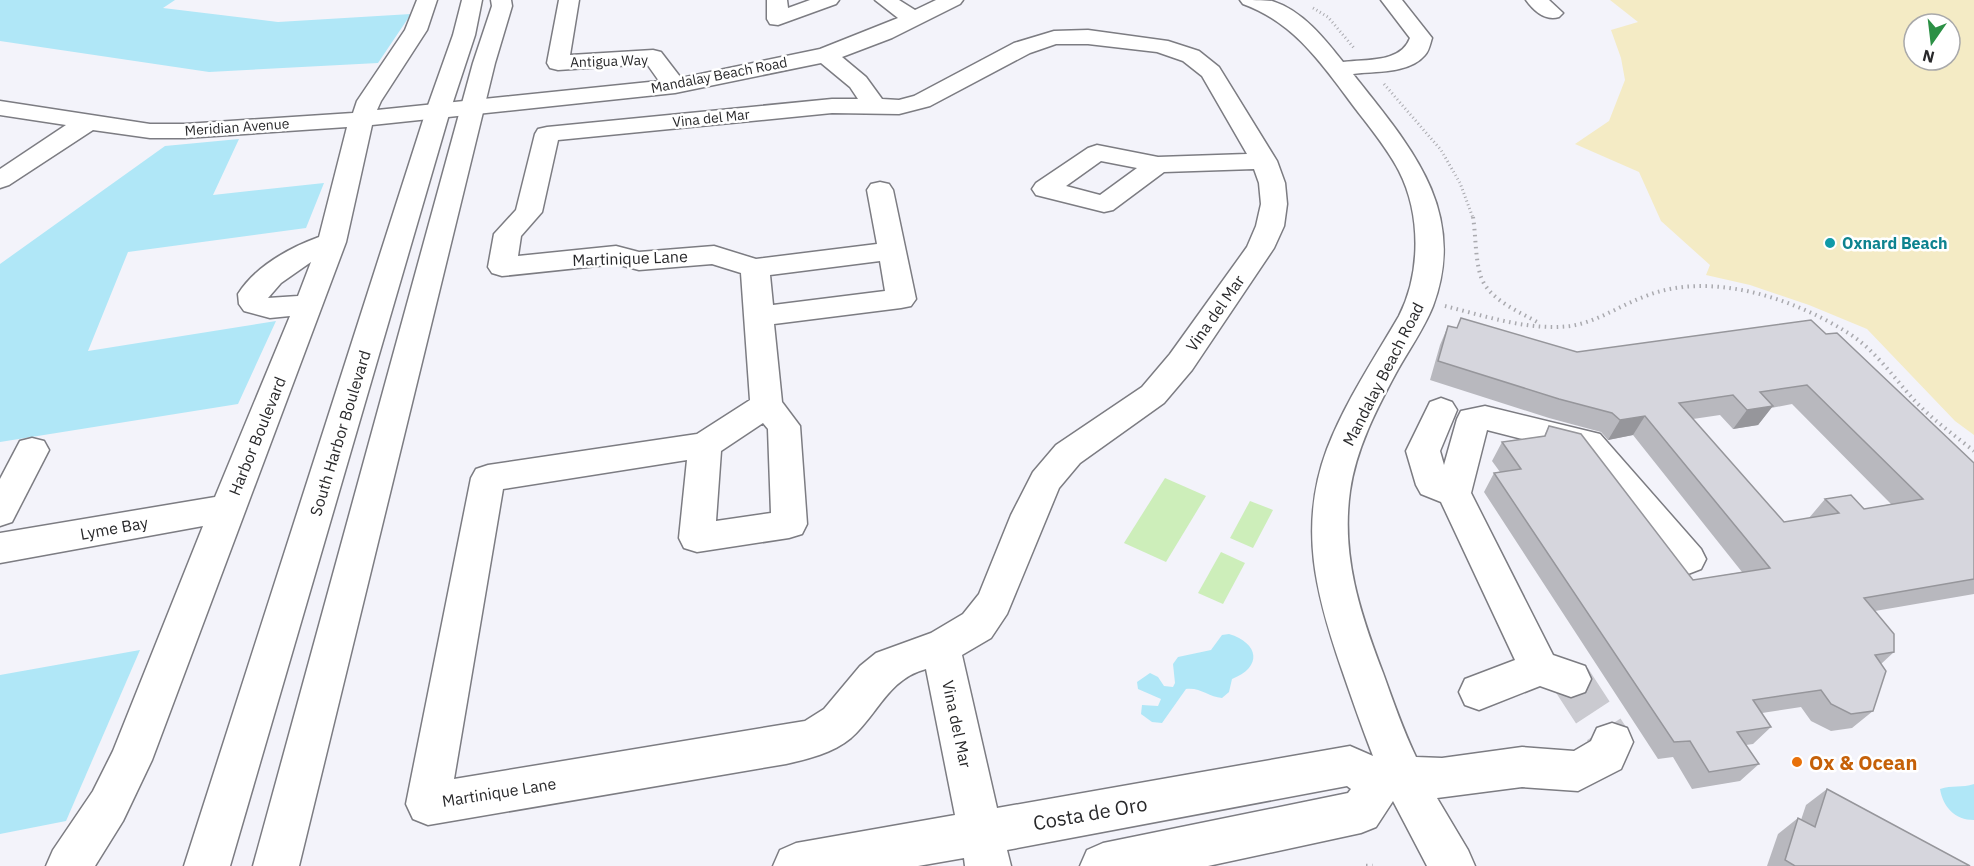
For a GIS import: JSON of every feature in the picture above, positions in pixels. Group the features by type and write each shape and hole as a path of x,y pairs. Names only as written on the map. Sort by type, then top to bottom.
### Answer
{"street":[{"name":"Harbor Boulevard","path":"69,866 108,806 131,760 332,242 355,137 369,101 416,30 427,0"},
{"name":"South Harbor Boulevard","path":"207,866 438,111 464,35 472,0"},
{"name":"Antigua Way","path":"569,0 558,63 653,57 675,86"},
{"path":"777,0 778,19 829,0"},
{"name":"Mandalay Beach Road","path":"1250,0 1271,7 1295,22 1338,69 1404,156 1418,183 1429,234 1427,266 1421,300 1362,408 1347,442 1337,472 1331,512 1331,556 1339,605 1386,736 1393,780 1452,866"},
{"path":"1338,69 1400,62 1416,52 1421,38 1391,0"},
{"path":"888,1 932,6"},
{"path":"276,866 484,63 503,2"},
{"name":"Mandalay Beach Road","path":"474,108 675,86 826,55 932,6"},
{"name":"Vina del Mar","path":"547,134 832,106 899,107 922,101 1022,48 1045,40 1088,37 1147,44 1175,50 1203,64 1211,72 1264,161 1272,183 1274,204 1270,226 1260,248 1181,362 1153,394 1068,454 1046,481 1029,515 994,603 977,626 941,648 984,849"},
{"path":"826,55 858,82 875,106"},
{"name":"Meridian Avenue","path":"0,108 150,131 185,131 474,108"},
{"path":"0,180 87,122"},
{"name":"Martinique Lane","path":"547,134 529,212 508,234 502,267 616,255 639,261 714,255 755,268 891,251"},
{"path":"1158,165 1264,161"},
{"path":"758,316 901,299 880,190"},
{"path":"309,305 270,308 254,304 253,294 272,274 306,251 332,242"},
{"path":"705,445 697,538 789,524 784,426 766,405 755,268"},
{"name":"Martinique Lane","path":"766,405 705,445 488,478 428,804 786,745 810,739 829,730 839,722 874,679 890,665 914,655 941,648"},
{"path":"1441,410 1423,452 1433,485 1454,493 1555,674 1479,692"},
{"path":"1454,493 1473,419 1485,418 1524,426 1588,444 1688,559"},
{"path":"0,512 32,450"},
{"name":"Lyme Bay","path":"0,548 228,508"},
{"path":"1103,866 1361,812 1393,780 1442,778 1522,767 1578,771 1606,755 1612,742"},
{"name":"Costa de Oro","path":"796,866 984,849 1350,766 1393,780"}],"path":[{"path":"1421,300 1497,319 1566,326 1595,320 1649,294 1676,288 1729,289 1761,296 1809,312 1846,332 1878,358 1934,419 1974,451"},
{"path":"1366,866 1373,866"}],"green space":[{"path":"1165,478 1206,496 1166,562 1124,543"},
{"path":"1250,501 1273,510 1253,548 1230,538"},
{"path":"1221,552 1245,563 1223,604 1198,593"}],"sand":[{"name":"Oxnard Beach","path":"1610,0 1974,0 1974,435 1955,421 1867,329 1809,305 1750,285 1706,275 1710,265 1661,221 1639,172 1575,144 1609,121 1625,80 1621,58 1611,30 1638,22"}],"water":[{"path":"0,0 175,0 163,8 278,22 411,14 378,63 209,72 0,41"},
{"path":"239,139 213,195 324,183 306,228 128,252 88,351 276,321 238,404 0,442 0,264 165,146"},
{"path":"1229,634 1246,643 1251,649 1253,662 1242,674 1232,679 1229,692 1222,698 1196,689 1186,689 1162,723 1152,722 1141,714 1142,705 1158,706 1161,699 1138,689 1137,682 1150,673 1158,677 1164,686 1173,687 1175,683 1173,664 1178,657 1211,650 1222,635"},
{"path":"140,650 66,821 0,834 0,675"},
{"path":"1974,784 1974,820 1961,818 1947,807 1940,789"}],"building":[{"path":"1461,318 1577,352 1811,320 1826,334 1837,333 1974,463 1974,579 1864,598 1894,634 1894,652 1875,655 1886,671 1873,711 1851,714 1831,704 1821,690 1753,700 1771,727 1737,732 1759,764 1709,772 1690,741 1674,742 1494,473 1521,469 1502,442 1545,436 1549,426 1581,434 1693,580 1770,568 1645,416 1620,420 1612,413 1438,361 1448,326 1457,328","holes":["1807,385 1923,499 1864,509 1851,495 1825,499 1839,513 1784,522 1679,403 1733,395 1747,410 1773,406 1760,392"]},
{"path":"1827,789 1970,866 1795,866 1785,860 1798,818 1815,827"}],"tunnel":[{"path":"1571,679 1612,742"}],"place":[{"name":"Oxnard Beach","path":"1830,243"},
{"name":"Ox & Ocean","path":"1797,762"}]}
